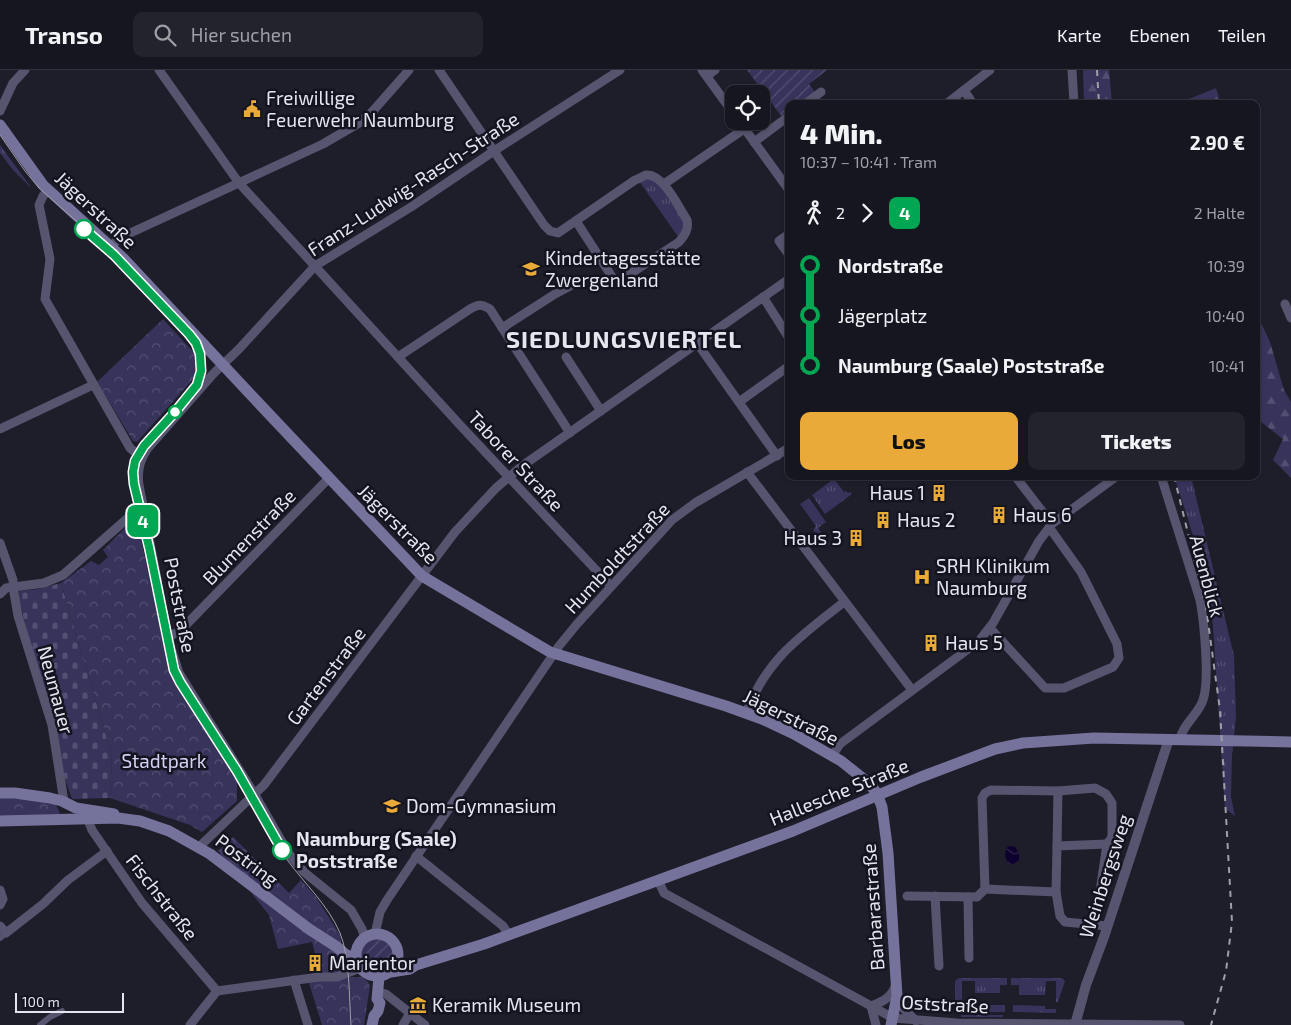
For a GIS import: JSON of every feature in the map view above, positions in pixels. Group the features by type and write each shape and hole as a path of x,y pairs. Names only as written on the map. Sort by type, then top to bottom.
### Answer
{"main road":[{"name":"Jägerstraße","path":"0,126 27,165 48,190 112,246 422,576 554,654 746,713 777,726 851,768 865,779 877,794"},
{"name":"Hallesche Straße","path":"391,972 410,969 416,964 484,944 793,831 877,794 982,754 1009,746 1085,739 1291,742"},
{"path":"0,794 15,793 50,798 68,804 90,815"},
{"name":"Barbarastraße","path":"877,794 882,807 888,853 897,990 892,1021"},
{"path":"68,804 75,814 71,820"},
{"name":"Postring","path":"90,815 115,814 161,828 199,847 358,964"},
{"path":"0,821 71,820 90,815"},
{"path":"337,947 351,949 366,939 385,935 392,940 398,954 397,963 391,972 379,977 368,975 358,964 366,939"},
{"path":"398,954 416,964"},
{"path":"373,1020 380,1003 378,995 379,977"}],"street":[{"path":"0,111 14,83 25,70"},
{"name":"Taborer Straße","path":"159,70 239,183 508,477 611,586"},
{"path":"112,246 117,240 126,235 323,144 359,123 372,112 409,70"},
{"path":"438,70 550,231 558,233 635,180 646,175 653,176 664,184 687,220 688,226 679,242 616,283 576,221"},
{"name":"Franz-Ludwig-Rasch-Straße","path":"142,458 148,448 315,266 411,207 494,150 620,70"},
{"path":"715,70 704,73 725,102"},
{"path":"951,100 990,70"},
{"path":"1072,70 1074,100"},
{"path":"964,90 970,100"},
{"path":"810,100 821,92"},
{"path":"754,142 785,119"},
{"path":"664,184 734,130"},
{"path":"745,130 785,185"},
{"path":"48,190 42,196 39,205 50,259 45,299 130,448 142,458"},
{"path":"785,237 779,241 785,249"},
{"name":"Gartenstraße","path":"199,847 264,785 459,527 508,477 785,282"},
{"path":"502,328 570,286"},
{"path":"763,297 785,332"},
{"path":"398,357 479,304 490,309 570,432"},
{"path":"1285,304 1291,318"},
{"path":"697,343 777,456"},
{"path":"566,357 601,411"},
{"path":"739,402 785,369"},
{"path":"0,429 93,385"},
{"name":"Humboldtstraße","path":"366,939 382,908 416,856 565,638 658,533 676,516 785,451"},
{"name":"Poststraße","path":"142,458 138,475 174,662 295,862 307,875 353,912 366,939"},
{"path":"747,472 912,690"},
{"name":"Blumenstraße","path":"168,637 180,631 329,478"},
{"path":"990,628 1045,688 1064,688 1113,667 1120,658 1117,644 1081,572 1018,480"},
{"path":"832,756 840,744 980,641 990,628 1050,525 1112,480"},
{"name":"Auenblick","path":"1162,480 1200,600 1204,619 1204,699 1196,713 1175,739"},
{"path":"0,594 6,588 44,583 64,575 133,514 145,511"},
{"name":"Neumauer","path":"0,543 13,580 18,616 52,725 68,804"},
{"path":"746,713 761,681 784,650 844,602"},
{"name":"Weinbergsweg","path":"1075,1024 1086,985 1175,739"},
{"path":"906,896 976,897 984,889 982,798 985,793 991,790 1058,792 1095,788 1106,794 1112,803 1112,837 1107,844 1098,905"},
{"path":"1058,792 1056,892 1060,916 1065,922 1107,926"},
{"name":"Fischstraße","path":"90,815 90,827 142,903 217,991"},
{"path":"1057,846 1107,844"},
{"path":"0,926 3,936 43,904 68,880 107,851"},
{"path":"416,856 503,926 508,934"},
{"name":"Oststraße","path":"658,880 664,893 871,1006 892,1021 1180,1025"},
{"path":"984,889 1056,892"},
{"path":"0,890 3,898 0,905"},
{"path":"935,896 939,966"},
{"path":"968,897 969,958"},
{"path":"190,1025 217,991 319,977 339,977 358,964"},
{"path":"294,980 308,1025"},
{"path":"876,1025 871,1006 887,999 894,990 897,990 902,1007 921,1022"},
{"path":"378,995 386,994 425,1025"},
{"path":"40,1025 62,1011"},
{"path":"403,1025 410,1013"}],"green space":[{"path":"747,70 827,70 809,84 821,100 785,100 785,118 770,101 770,85 758,85"},
{"path":"1083,70 1109,70 1112,100 1084,100"},
{"path":"1216,88 1220,100 1187,100"},
{"path":"0,145 31,188 13,170 0,153"},
{"path":"652,179 661,186 684,222 685,227 679,238 639,181"},
{"path":"163,319 195,354 194,378 137,442 133,441 97,382"},
{"path":"1260,321 1270,342 1284,390 1291,402 1291,478 1273,460 1283,439 1260,421"},
{"path":"833,480 835,480 844,492 852,494 825,514 812,495"},
{"path":"1175,480 1192,480 1234,656 1236,717 1232,755 1231,797 1235,816 1225,809 1213,626 1207,588"},
{"path":"809,498 826,522 818,528 830,544 825,547 813,530 816,526 800,504"},
{"name":"Stadtpark","path":"129,524 139,529 163,642 174,675 237,781 237,801 202,832 190,825 110,798 112,756 61,583 91,561 99,565 108,557 103,550"},
{"path":"61,583 112,756 110,798 72,799 59,762 23,616 18,594 20,591"},
{"path":"0,797 55,802 60,814 0,817"},
{"path":"233,837 289,893 301,880 316,897 340,935 346,977 363,977 370,986 364,1025 322,1025 309,983 322,980 312,942 278,949 269,915 218,851"},
{"path":"377,938 384,939 389,943 393,948 393,962 389,967 384,971 377,972 370,971 365,967 361,962 360,955 361,948 365,943 370,939"},
{"path":"959,978 1007,978 1007,985 1000,985 1000,993 975,993 975,981 962,981 962,1009 973,1009 973,1005 1005,1005 1005,1012 960,1012 955,1005 955,981"},
{"path":"1011,978 1062,978 1065,981 1058,1002 1056,1002 1056,981 1046,981 1045,995 1019,995 1019,985 1011,985"},
{"path":"1013,1005 1045,1006 1045,1009 1056,1009 1056,1013 1013,1012"},
{"path":"961,1015 1003,1015 1003,1017 961,1017"}],"water":[{"path":"1010,846 1015,847 1019,853 1019,860 1012,865 1007,862 1005,855 1006,848"}],"tram line":[{"path":"0,135 39,188 109,250 189,334 200,353 202,370 196,386 184,402 143,446 135,462 134,471 135,492 149,546 171,658 179,681 239,774 282,852 323,904 340,933 346,954 351,1025"},
{"name":"4","path":"84,229 114,255 189,334 200,352 202,367 197,385 141,450 135,461 133,480 149,547 170,658 174,670 245,784 282,850"}],"railway":[{"path":"1097,70 1099,100"},
{"path":"1175,480 1206,607 1220,710 1232,922 1226,971 1211,1025"}],"place":[{"name":"Freiwillige Feuerwehr Naumburg","path":"252,109"},
{"name":"Kindertagesstätte Zwergenland","path":"531,269"},
{"name":"Haus 1","path":"939,493"},
{"name":"Haus 6","path":"999,515"},
{"name":"Haus 2","path":"883,520"},
{"name":"Haus 3","path":"856,538"},
{"name":"SRH Klinikum Naumburg","path":"922,577"},
{"name":"Haus 5","path":"931,643"},
{"name":"Dom-Gymnasium","path":"392,806"},
{"name":"Naumburg (Saale) Poststraße","path":"282,850"},
{"name":"Marientor","path":"315,963"},
{"name":"Keramik Museum","path":"418,1005"}],"district":[{"name":"SIEDLUNGSVIERTEL","path":"624,340"}]}
